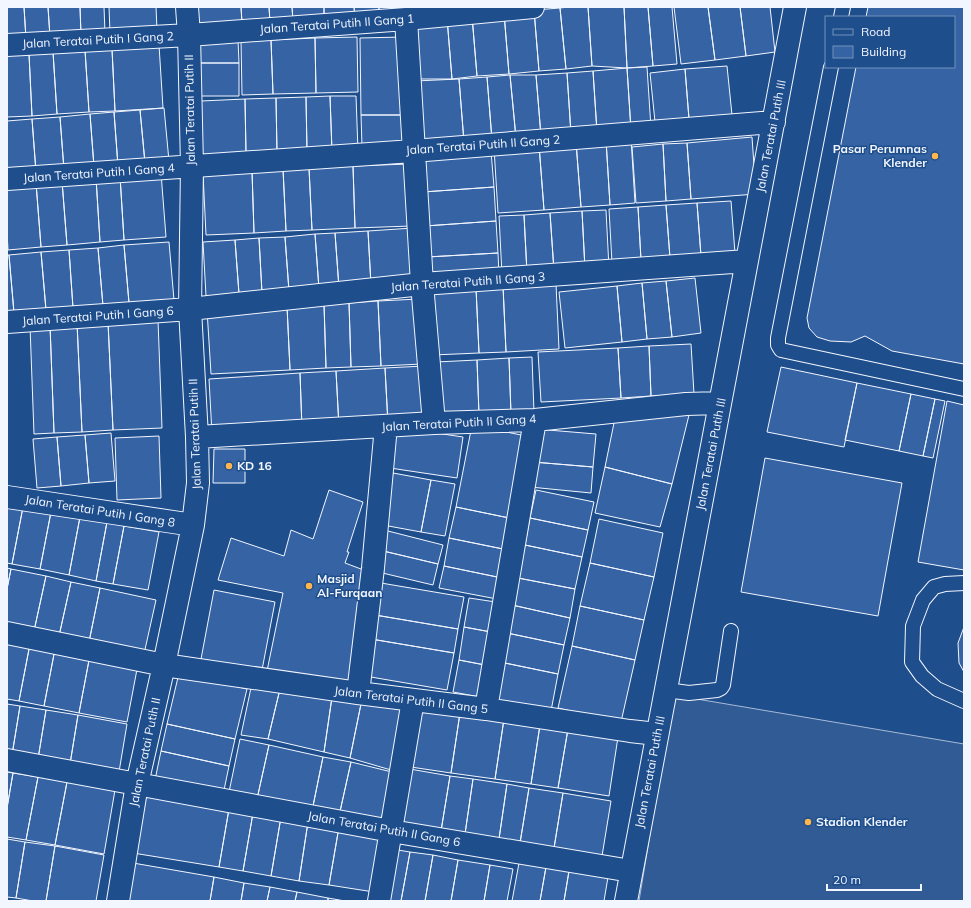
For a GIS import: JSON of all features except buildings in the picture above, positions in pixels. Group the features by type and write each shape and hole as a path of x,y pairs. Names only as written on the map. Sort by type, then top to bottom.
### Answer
{"street":[{"name":"Jalan Teratai Putih II","path":"118,901 137,784 164,665 193,525 198,483 190,309 192,166 187,7"},
{"name":"Jalan Teratai Putih II Gang 1","path":"188,35 406,19 533,7"},
{"name":"Jalan Teratai Putih III","path":"626,901 795,7"},
{"path":"406,19 422,284 434,423"},
{"name":"Jalan Teratai Putih I Gang 2","path":"7,45 188,35"},
{"name":"Jalan Teratai Putih II Gang 2","path":"192,166 413,151 774,122"},
{"name":"Jalan Teratai Putih I Gang 4","path":"7,179 192,166"},
{"name":"Jalan Teratai Putih II Gang 3","path":"190,309 422,284 747,262"},
{"name":"Jalan Teratai Putih I Gang 6","path":"7,322 190,309"},
{"name":"Jalan Teratai Putih II Gang 4","path":"197,437 434,423 535,420 686,404 720,403"},
{"path":"486,709 535,420"},
{"path":"358,693 373,568 386,426"},
{"name":"Jalan Teratai Putih I Gang 8","path":"7,497 193,525"},
{"name":"Jalan Teratai Putih II Gang 5","path":"7,633 164,665 657,734"},
{"path":"380,901 413,700"},
{"name":"Jalan Teratai Putih II Gang 6","path":"7,760 391,831 632,871"}],"lane":[{"path":"831,68 778,338 778,345 781,350 964,389"},
{"path":"964,583 945,584 934,587 924,600 914,626 912,662 922,676 937,689 964,701"},
{"path":"666,690 689,693 717,690 721,688 723,685 732,631"}],"shaded area":[{"name":"Stadion Klender","path":"673,695 964,744 964,901 639,901"}],"place":[{"name":"Pasar Perumnas Klender","path":"935,156"},
{"name":"KD 16","path":"229,466"},
{"name":"Masjid Al-Furqaan","path":"309,586"},
{"name":"Stadion Klender","path":"808,822"}]}
